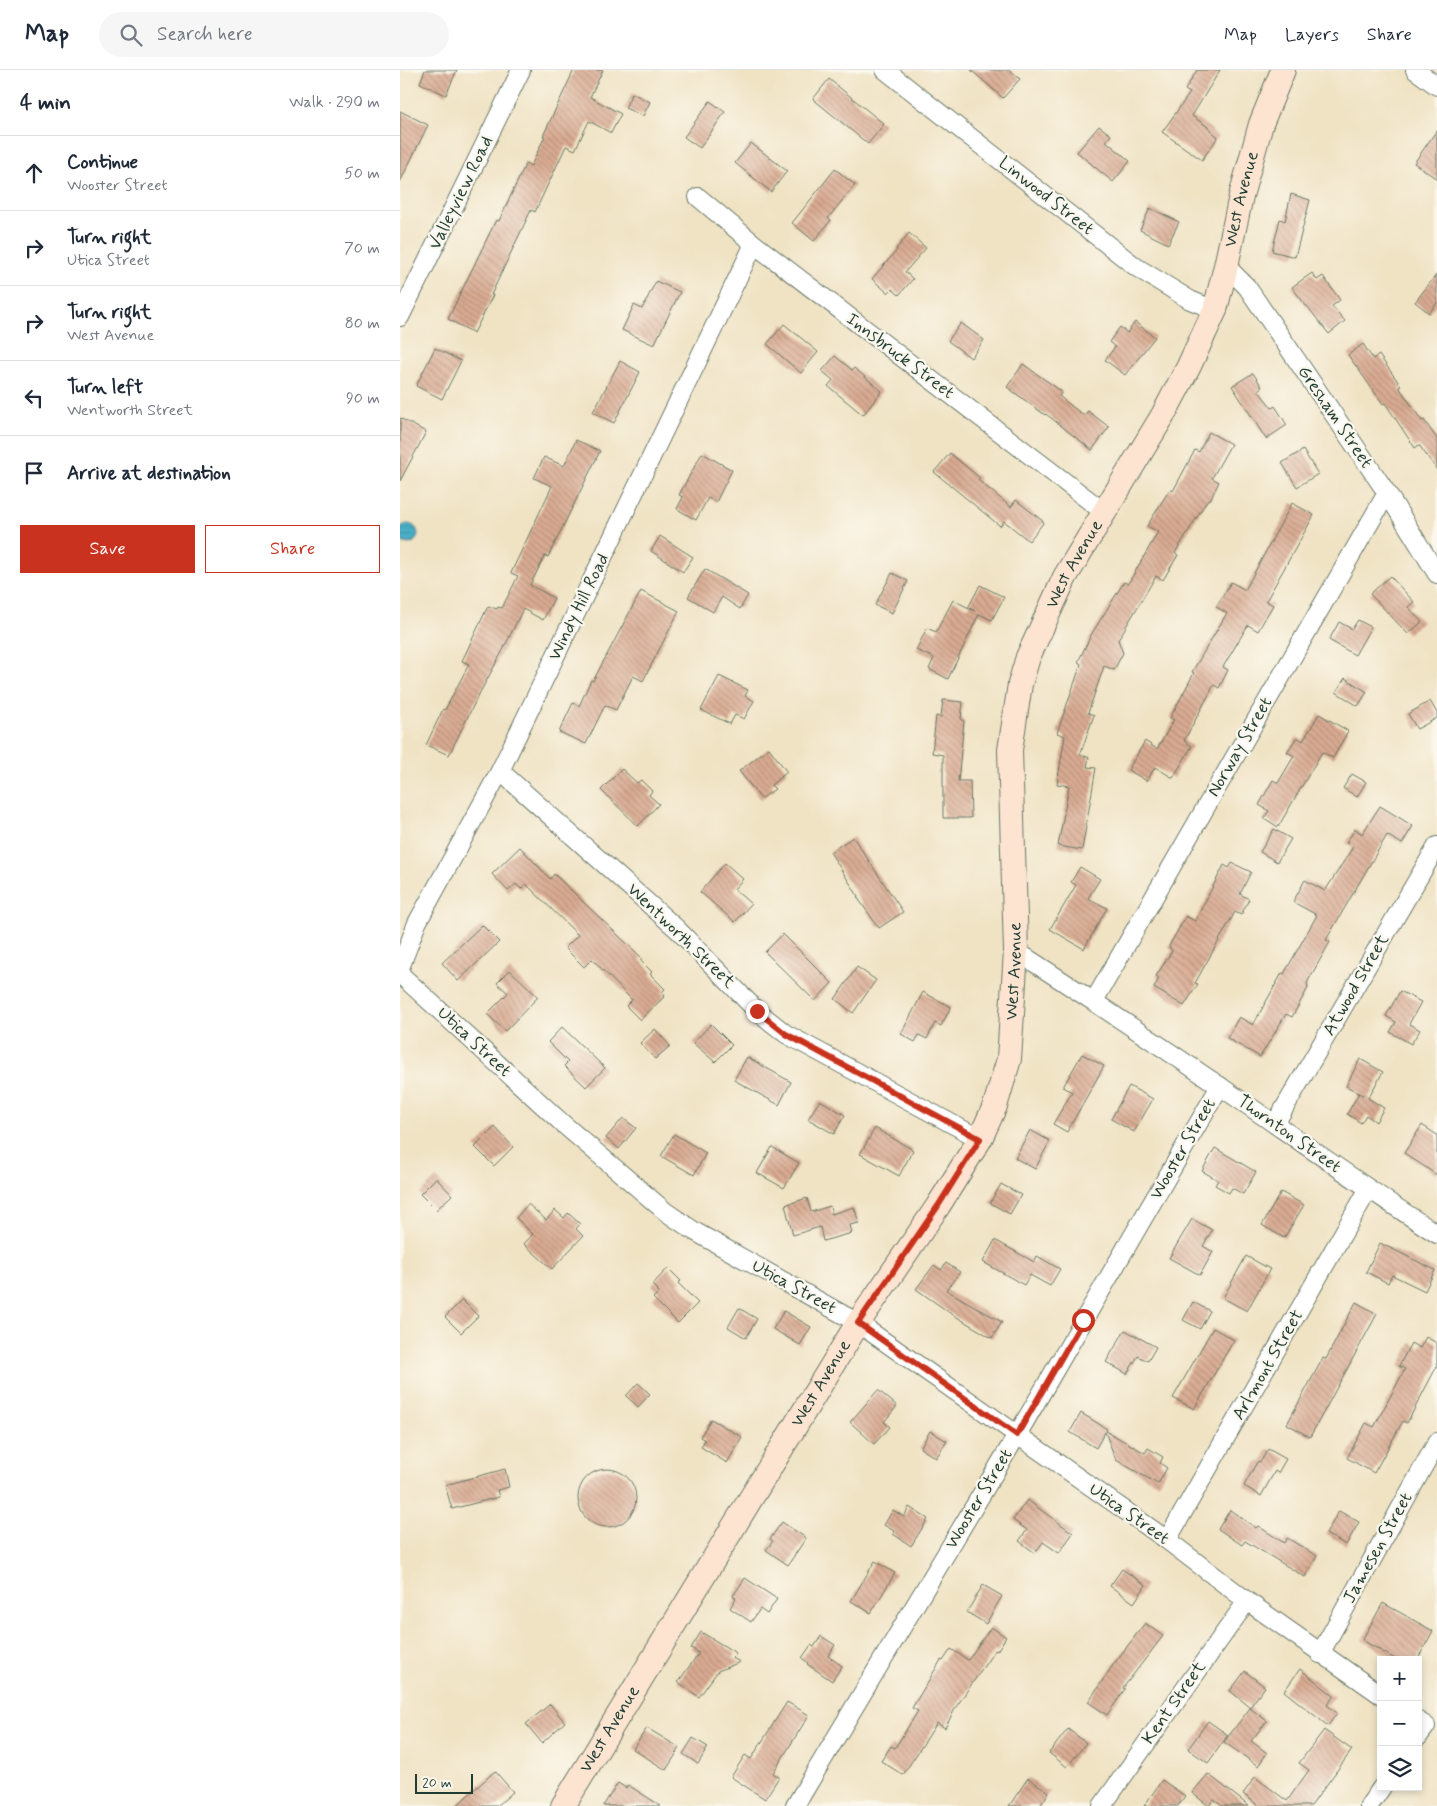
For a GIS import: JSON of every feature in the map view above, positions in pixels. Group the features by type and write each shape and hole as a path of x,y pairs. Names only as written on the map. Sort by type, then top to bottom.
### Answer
{"street":[{"name":"Valleyview Road","path":"400,317 521,70"},
{"name":"Linwood Street","path":"885,70 1136,267 1190,300 1215,310"},
{"name":"West Avenue","path":"563,1806 858,1323 938,1206 980,1139 995,1106 1009,1059 1016,951 1010,750 1020,684 1028,657 1065,577 1162,416 1188,368 1215,310 1241,196 1261,124 1283,70"},
{"path":"1416,70 1437,86"},
{"name":"Innsbruck Street","path":"698,197 754,244 1104,512"},
{"name":"Windy Hill Road","path":"400,968 417,923 500,771 754,244"},
{"name":"Gresham Street","path":"1226,266 1247,287 1387,493 1437,574"},
{"name":"Norway Street","path":"1094,1001 1387,493"},
{"name":"Wentworth Street","path":"500,771 670,923 757,1011 786,1034 980,1139"},
{"name":"Atwood Street","path":"1275,1124 1437,846"},
{"name":"Thornton Street","path":"1016,951 1094,1001 1220,1086 1368,1190 1437,1234"},
{"name":"Utica Street","path":"400,974 562,1123 666,1212 694,1231 858,1323 1167,1540 1320,1654 1377,1692"},
{"name":"Wooster Street","path":"795,1806 1017,1435 1220,1086"},
{"name":"Arlmont Street","path":"1167,1540 1368,1190"},
{"name":"Jamesen Street","path":"1320,1654 1437,1442"},
{"name":"Kent Street","path":"1102,1806 1247,1601"},
{"path":"1369,1806 1379,1791"}],"water":[{"path":"408,524 415,527 418,534 415,541 408,544 401,541 398,534 401,527"}],"building":[{"path":"425,70 457,70 446,95 420,83"},
{"path":"574,70 603,70 590,97 621,114 611,133 589,121 575,150 566,146 535,212 531,210 474,333 448,319 496,220 499,221 526,163 531,166"},
{"path":"971,70 1010,70 1020,79 1003,98"},
{"path":"1197,70 1220,70 1192,116 1211,129 1218,137 1202,160 1162,132 1190,93 1185,90"},
{"path":"829,79 884,124 868,144 813,99"},
{"path":"632,93 650,102 643,116 625,108"},
{"path":"710,101 725,112 700,148 684,137"},
{"path":"400,111 428,125 400,182"},
{"path":"1099,126 1111,135 1106,141 1130,161 1113,182 1077,152"},
{"path":"1437,130 1437,179 1414,163"},
{"path":"751,143 787,171 771,192 735,163"},
{"path":"835,169 855,185 828,218 831,220 814,241 792,223"},
{"path":"1291,194 1310,200 1295,257 1272,251 1280,219 1285,221"},
{"path":"1150,208 1179,222 1168,244 1140,230"},
{"path":"909,233 926,248 905,272 913,279 899,295 892,289 888,293 872,279"},
{"path":"1312,273 1317,280 1323,276 1340,300 1332,306 1345,321 1329,334 1292,287"},
{"path":"1437,274 1437,303 1429,313 1415,302"},
{"path":"656,281 680,292 654,345 622,330 634,305 642,309"},
{"path":"1135,322 1155,337 1125,375 1105,360 1115,347 1109,342 1120,327 1127,333"},
{"path":"961,323 984,340 971,358 948,341"},
{"path":"784,324 818,352 801,373 767,344"},
{"path":"1363,344 1373,359 1379,355 1401,386 1399,387 1422,421 1424,420 1437,439 1437,470 1419,445 1415,448 1385,403 1383,404 1348,355"},
{"path":"435,348 461,361 442,399 416,386"},
{"path":"835,356 852,370 854,368 882,391 863,415 828,386 833,380 822,371"},
{"path":"620,361 640,372 614,423 593,412"},
{"path":"1023,364 1062,392 1059,396 1084,416 1088,411 1109,427 1092,450 1046,414 1007,387"},
{"path":"1253,373 1262,387 1258,390 1272,408 1275,406 1287,425 1266,439 1232,386"},
{"path":"400,418 426,432 400,481"},
{"path":"1209,432 1231,444 1212,478 1219,482 1210,500 1208,499 1175,553 1178,555 1163,580 1156,576 1118,640 1123,653 1114,670 1104,666 1088,713 1094,715 1080,755 1089,757 1087,767 1096,768 1082,850 1058,846 1069,786 1057,784 1065,736 1057,733 1081,664 1078,662 1091,635 1124,582 1128,584 1158,532 1147,526 1170,489 1173,491 1195,450 1199,452"},
{"path":"576,440 600,451 548,557 545,556 530,585 554,598 543,620 523,609 449,755 426,745 443,709 445,710 469,664 462,661 488,606 497,609 498,607 502,608 518,576 511,573 552,486 534,478 544,457 564,466"},
{"path":"1303,450 1318,474 1297,487 1282,463"},
{"path":"702,453 732,470 716,502 708,498 696,520 677,509 683,497 679,495"},
{"path":"950,453 980,478 978,480 1011,507 1016,500 1044,522 1029,541 1004,521 1000,526 934,472"},
{"path":"1292,503 1314,515 1266,601 1273,605 1258,631 1248,625 1223,667 1228,670 1219,688 1214,685 1184,741 1192,746 1173,778 1155,767 1147,781 1128,770 1145,741 1157,749 1174,720 1170,718 1194,673 1192,672 1227,613 1216,607 1231,582 1245,590"},
{"path":"660,536 693,557 683,572 651,551"},
{"path":"705,569 748,595 740,609 722,597 713,612 688,597"},
{"path":"892,573 908,581 892,613 875,605"},
{"path":"1390,576 1414,602 1408,607 1422,622 1408,634 1370,594"},
{"path":"980,585 1004,597 992,620 979,614 948,679 929,669 934,658 916,650 927,628 936,632 953,600 968,608"},
{"path":"641,591 679,611 643,681 633,676 616,710 605,705 586,744 559,732 573,703 579,706 591,680 593,681"},
{"path":"1358,620 1371,627 1355,655 1329,640 1339,622 1352,629"},
{"path":"719,676 748,690 745,696 754,701 744,719 735,715 730,724 701,710"},
{"path":"1345,678 1367,692 1358,706 1336,692"},
{"path":"943,700 963,702 961,719 964,721 958,781 970,781 971,818 943,818 943,755 932,753 936,716 941,717"},
{"path":"1430,701 1437,713 1437,718 1417,729 1408,714"},
{"path":"1319,714 1348,731 1333,758 1322,752 1278,827 1264,818 1269,811 1259,805 1273,780 1278,783 1294,756 1287,752 1297,737 1303,741"},
{"path":"769,748 787,772 771,785 775,789 761,799 739,771"},
{"path":"622,769 637,783 641,780 652,791 649,795 659,804 638,826 601,790"},
{"path":"1352,774 1366,782 1357,797 1343,788"},
{"path":"1380,806 1413,826 1402,844 1387,835 1326,940 1330,942 1307,983 1308,988 1292,1017 1286,1014 1260,1057 1227,1038 1239,1017 1253,1025 1317,915 1293,902 1305,880 1325,891 1353,847 1346,843 1355,829 1362,834"},
{"path":"1274,829 1291,839 1277,862 1260,852"},
{"path":"853,837 903,912 879,928 857,897 830,852"},
{"path":"520,847 550,879 554,874 642,958 640,960 652,972 650,974 665,989 662,992 665,996 640,1020 626,1006 632,1000 592,959 584,967 565,948 578,935 526,884 521,889 516,884 508,891 492,874"},
{"path":"725,863 743,879 734,889 751,904 735,922 700,892"},
{"path":"1232,863 1251,872 1240,894 1249,899 1241,915 1235,912 1195,983 1198,984 1184,1006 1154,988 1159,978 1156,976 1172,951 1169,946 1186,916 1195,921 1224,865 1229,868"},
{"path":"1080,867 1100,879 1088,898 1107,908 1084,949 1050,929 1076,885 1071,882"},
{"path":"482,925 499,942 458,981 442,963"},
{"path":"783,934 832,983 815,1001 765,952"},
{"path":"857,967 876,980 853,1013 835,999"},
{"path":"510,970 538,997 505,1031 487,1014 508,993 497,983"},
{"path":"1400,991 1421,1002 1409,1024 1420,1030 1411,1044 1390,1032 1396,1022 1386,1016"},
{"path":"923,992 951,1007 941,1026 935,1023 927,1039 919,1035 915,1042 901,1034"},
{"path":"711,1024 732,1045 715,1062 693,1043"},
{"path":"562,1027 605,1068 586,1087 564,1066 568,1062 548,1042"},
{"path":"655,1029 670,1046 655,1059 640,1043"},
{"path":"1082,1054 1104,1066 1067,1132 1053,1124 1072,1092 1063,1087"},
{"path":"747,1057 791,1082 779,1105 734,1080"},
{"path":"1360,1059 1383,1072 1368,1098 1384,1108 1376,1122 1366,1115 1361,1123 1347,1114 1359,1093 1363,1095 1346,1086"},
{"path":"1129,1086 1153,1099 1134,1132 1111,1119"},
{"path":"820,1100 845,1115 834,1134 808,1119"},
{"path":"623,1118 636,1128 619,1149 606,1138"},
{"path":"1422,1125 1437,1135 1437,1175 1404,1153"},
{"path":"495,1127 513,1147 494,1166 475,1147"},
{"path":"875,1128 913,1150 899,1176 860,1154"},
{"path":"1030,1130 1050,1141 1035,1169 1015,1158"},
{"path":"674,1134 706,1153 694,1175 661,1156"},
{"path":"772,1147 799,1163 784,1188 757,1173"},
{"path":"1215,1148 1256,1172 1243,1194 1232,1188 1229,1193 1215,1185 1218,1180 1202,1171"},
{"path":"436,1178 452,1195 436,1210 420,1194"},
{"path":"1001,1184 1021,1195 1010,1214 990,1203"},
{"path":"1281,1192 1304,1205 1284,1238 1262,1225"},
{"path":"807,1198 811,1212 830,1206 832,1214 854,1207 859,1223 850,1225 852,1233 823,1241 820,1227 793,1235 785,1205"},
{"path":"528,1204 546,1220 555,1210 564,1218 568,1213 580,1224 576,1229 583,1236 552,1269 524,1244 533,1234 516,1218"},
{"path":"1192,1219 1212,1230 1203,1246 1213,1252 1200,1275 1169,1258"},
{"path":"995,1240 1034,1262 1037,1256 1060,1269 1050,1286 1030,1275 1024,1285 983,1262"},
{"path":"1380,1243 1435,1270 1425,1291 1392,1275 1388,1283 1366,1272"},
{"path":"1246,1256 1270,1269 1247,1311 1223,1298"},
{"path":"946,1263 960,1272 946,1290 1002,1322 992,1338 950,1313 916,1289 934,1265 941,1270"},
{"path":"668,1268 681,1281 678,1283 698,1303 678,1323 653,1298 659,1292 652,1285"},
{"path":"462,1300 478,1316 461,1333 445,1317"},
{"path":"1193,1302 1210,1311 1200,1329 1183,1320"},
{"path":"1356,1302 1377,1314 1310,1437 1287,1424 1323,1358 1326,1359"},
{"path":"739,1308 757,1319 746,1338 728,1327"},
{"path":"784,1311 811,1327 800,1345 773,1329"},
{"path":"1213,1328 1234,1340 1194,1409 1173,1398"},
{"path":"1125,1330 1156,1347 1148,1361 1138,1356 1127,1374 1106,1362"},
{"path":"1426,1337 1437,1343 1437,1366 1407,1423 1403,1421 1374,1473 1347,1458 1366,1423 1374,1427 1405,1369 1399,1366 1411,1343 1420,1348"},
{"path":"638,1383 650,1394 638,1407 626,1396"},
{"path":"878,1390 897,1406 884,1422 890,1427 874,1444 850,1422"},
{"path":"1081,1413 1107,1429 1106,1431 1145,1453 1148,1448 1163,1457 1160,1463 1167,1468 1158,1484 1116,1460 1105,1432 1096,1448 1070,1432"},
{"path":"711,1419 742,1437 727,1463 701,1447 705,1440 700,1437"},
{"path":"930,1431 947,1441 936,1458 920,1448"},
{"path":"1268,1449 1286,1459 1278,1473 1275,1471 1261,1496 1244,1486 1257,1462 1261,1461"},
{"path":"505,1469 509,1487 497,1490 499,1497 452,1509 445,1485"},
{"path":"601,1469 613,1469 628,1477 636,1492 636,1504 628,1519 613,1527 601,1527 586,1519 578,1504 578,1492 586,1477"},
{"path":"1027,1500 1073,1533 1059,1553 1043,1542 1035,1553 1019,1541 1027,1530 1013,1520"},
{"path":"909,1507 928,1519 911,1546 893,1534 894,1531 884,1525 893,1510 904,1517"},
{"path":"1230,1510 1256,1528 1258,1526 1284,1543 1287,1538 1317,1556 1305,1577 1245,1541 1242,1545 1218,1529"},
{"path":"1339,1511 1359,1522 1346,1545 1326,1534"},
{"path":"782,1522 806,1538 788,1565 766,1550 773,1541 770,1539"},
{"path":"875,1561 895,1573 871,1613 851,1601"},
{"path":"1122,1569 1146,1585 1134,1603 1110,1586"},
{"path":"745,1578 777,1599 767,1614 760,1609 751,1622 730,1608 736,1598 733,1596"},
{"path":"983,1585 1002,1596 986,1624 967,1612"},
{"path":"1383,1603 1433,1631 1419,1656 1390,1656 1362,1640"},
{"path":"1145,1623 1163,1636 1123,1688 1125,1689 1107,1715 1088,1702"},
{"path":"991,1627 1006,1637 956,1707 945,1728 937,1723 903,1775 881,1761 891,1746 895,1748 918,1711 912,1708 941,1660 943,1661 951,1649 968,1660"},
{"path":"701,1632 736,1653 732,1658 740,1662 718,1671 699,1697 678,1682 699,1653 691,1648"},
{"path":"821,1636 835,1645 828,1656 842,1666 832,1681 807,1664 802,1658 811,1645 814,1647"},
{"path":"1300,1669 1334,1696 1327,1705 1337,1713 1328,1726 1284,1691"},
{"path":"1245,1671 1265,1687 1250,1707 1230,1691"},
{"path":"787,1702 809,1715 773,1773 779,1777 765,1799 731,1777 745,1755 751,1759"},
{"path":"550,1704 565,1722 542,1743 526,1724"},
{"path":"1250,1708 1267,1721 1251,1741 1267,1753 1258,1766 1224,1742"},
{"path":"1208,1721 1228,1735 1208,1763 1188,1749"},
{"path":"647,1728 680,1748 666,1770 633,1749"},
{"path":"1068,1729 1086,1743 1067,1767 1049,1753"},
{"path":"1324,1730 1352,1750 1311,1806 1259,1806 1243,1794 1255,1777 1287,1801 1309,1770 1299,1763"},
{"path":"693,1738 708,1747 698,1764 683,1754"},
{"path":"495,1771 513,1792 497,1806 456,1806"},
{"path":"1208,1774 1249,1806 1222,1806 1214,1800 1209,1806 1192,1793"},
{"path":"1028,1778 1049,1792 1040,1806 1009,1806"},
{"path":"1162,1780 1185,1796 1178,1806 1144,1806"},
{"path":"618,1783 626,1788 628,1785 661,1806 603,1806"}],"route":[{"path":"757,1011 786,1034 980,1139 938,1206 858,1323 1017,1435 1083,1320"}]}
